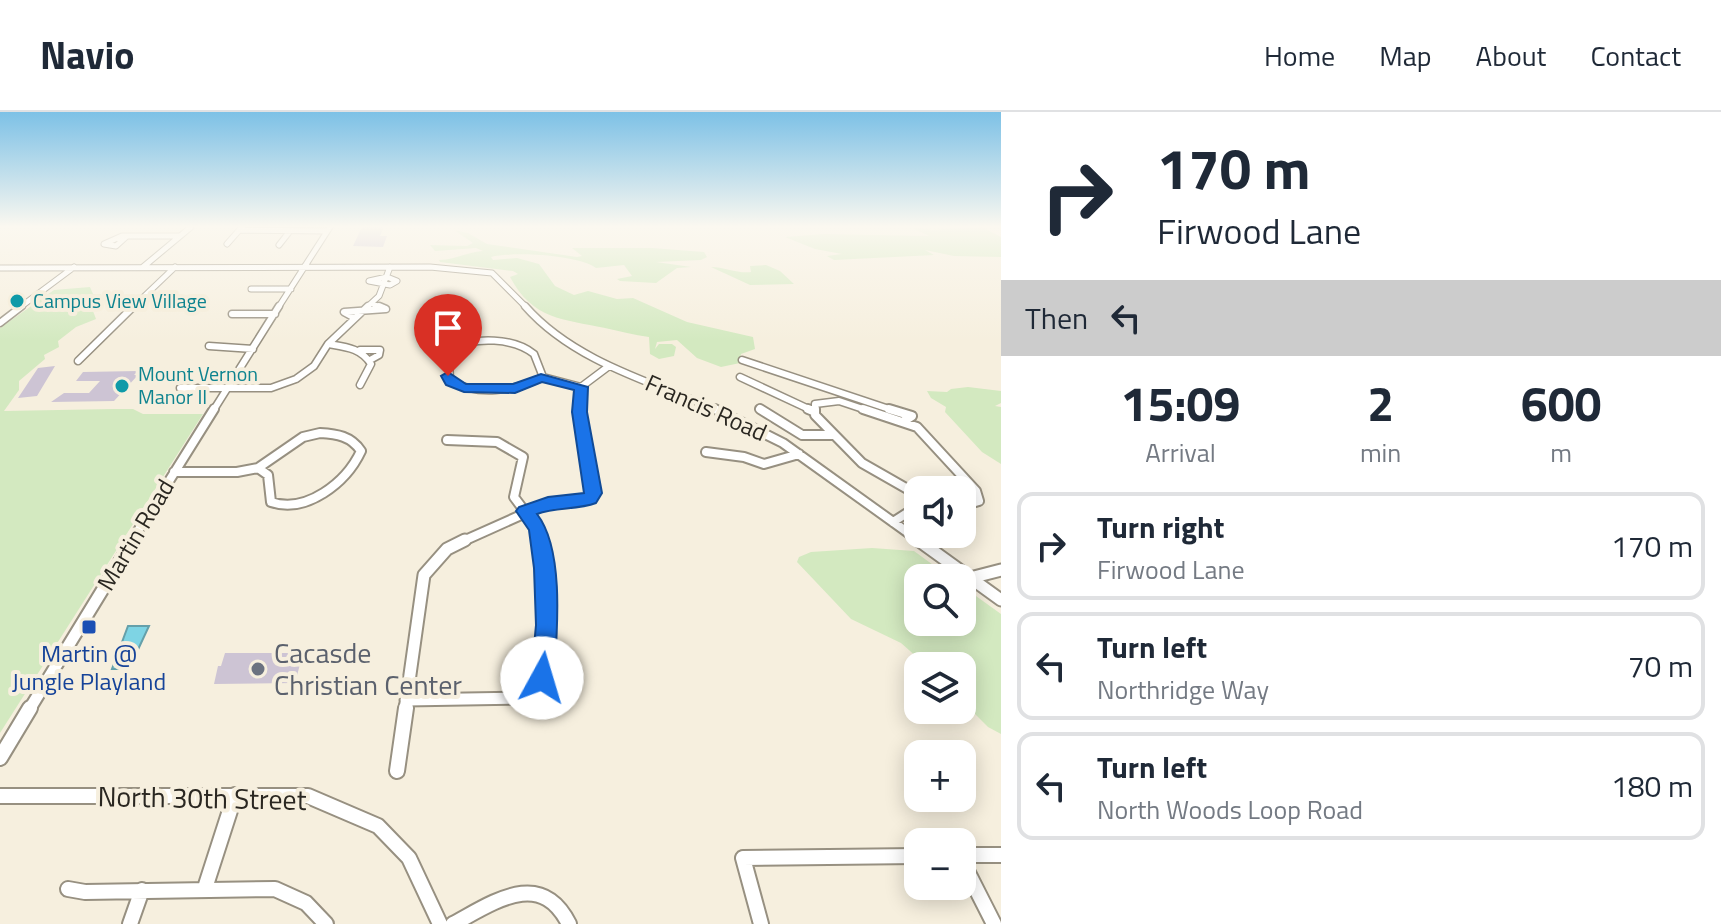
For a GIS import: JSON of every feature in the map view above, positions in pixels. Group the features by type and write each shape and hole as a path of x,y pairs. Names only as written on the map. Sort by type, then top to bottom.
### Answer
{"street":[{"path":"0,323 74,267"},
{"path":"78,361 175,267"},
{"name":"Martin Road","path":"0,758 174,472 305,267"},
{"path":"0,268 390,267 379,296 328,344 314,366 296,379 271,388 180,388"},
{"name":"Francis Road","path":"390,267 456,268 492,273 555,334 609,366 740,419 799,454 951,564"},
{"path":"251,289 291,289"},
{"path":"355,318 344,312 386,309 372,304"},
{"path":"232,314 275,314"},
{"path":"541,378 535,370 534,354 522,344 468,343 456,347 450,354 450,381 464,388 515,388 541,378 581,387"},
{"path":"328,344 380,350 379,355 370,360 360,385"},
{"path":"209,346 253,349"},
{"path":"360,350 370,360"},
{"path":"742,360 912,416 904,421"},
{"path":"397,771 424,575 447,549 525,511 548,503 590,499 593,493 579,412 581,387 609,366"},
{"path":"740,377 813,411 862,463 904,487"},
{"path":"813,411 815,404 839,401 904,421 926,435 963,476"},
{"path":"760,409 802,435 833,435"},
{"path":"174,472 237,472 258,468 303,437 320,433 339,434 355,441 361,451 357,462 304,505 284,508 271,502 268,475 258,468"},
{"path":"406,700 520,698 535,690 542,678 547,608 538,529 514,497 523,457 513,447 485,440 447,440"},
{"path":"706,452 744,457 764,464 799,454"},
{"path":"893,522 904,515"},
{"path":"976,576 1001,570"},
{"name":"Francis Road","path":"976,582 1001,600"},
{"path":"205,888 235,795"},
{"name":"North 30th Street","path":"0,796 308,796 378,826 409,858 440,924"},
{"path":"976,857 1001,855"},
{"path":"761,924 743,858 904,856"},
{"path":"976,887 994,924"},
{"path":"68,889 85,892 275,889 306,903 326,924"},
{"path":"130,924 142,890"},
{"path":"453,924 501,899 528,891 547,896 564,907 569,924"}],"green space":[{"path":"463,265 540,265 555,286 574,295 588,291 617,299 633,298 687,322 753,337 755,349 741,354 740,363 721,367 697,358 677,340 657,342 655,349 659,344 676,347 674,356 659,359 650,354 649,337 563,319 539,310 519,291 510,277 518,274"},
{"path":"590,265 676,265 691,267 677,268 656,283 620,281 617,279 632,276 624,265 596,268"},
{"path":"766,265 780,271 794,284 750,285 711,267 751,272 750,266"},
{"path":"90,287 93,294 101,294 97,301 100,305 93,311 96,319 76,327 58,341 59,347 44,355 45,359 19,381 19,390 4,411 133,409 143,414 203,414 0,733 0,328 54,290"},
{"path":"968,387 1001,391 1001,403 995,406 1001,407 1001,464 982,452 945,412 946,407 931,398 927,391 947,392"},
{"path":"872,548 914,551 932,564 904,564 904,636 976,636 976,596 1001,614 1001,734 976,715 976,652 911,652 901,643 851,619 797,562 799,557 811,552"}],"water":[{"path":"128,626 149,626 129,669 112,669"}],"building":[{"path":"55,366 37,396 18,398 38,368"},
{"name":"Mount Vernon Manor II","path":"138,371 134,375 138,375 114,401 51,402 64,393 89,393 100,381 76,381 83,372"},
{"name":"Cacasde Christian Center","path":"225,653 303,653 295,683 214,684"}],"place":[{"name":"Campus View Village","path":"17,301"},
{"name":"Mount Vernon Manor II","path":"122,386"},
{"name":"Martin @ Jungle Playland","path":"89,627"},
{"name":"Cacasde Christian Center","path":"258,669"}],"route":[{"path":"448,376 451,382 464,388 515,388 541,378 581,387 579,412 593,493 590,499 583,502 548,503 525,511 538,529 544,568 547,608 542,678"}]}
